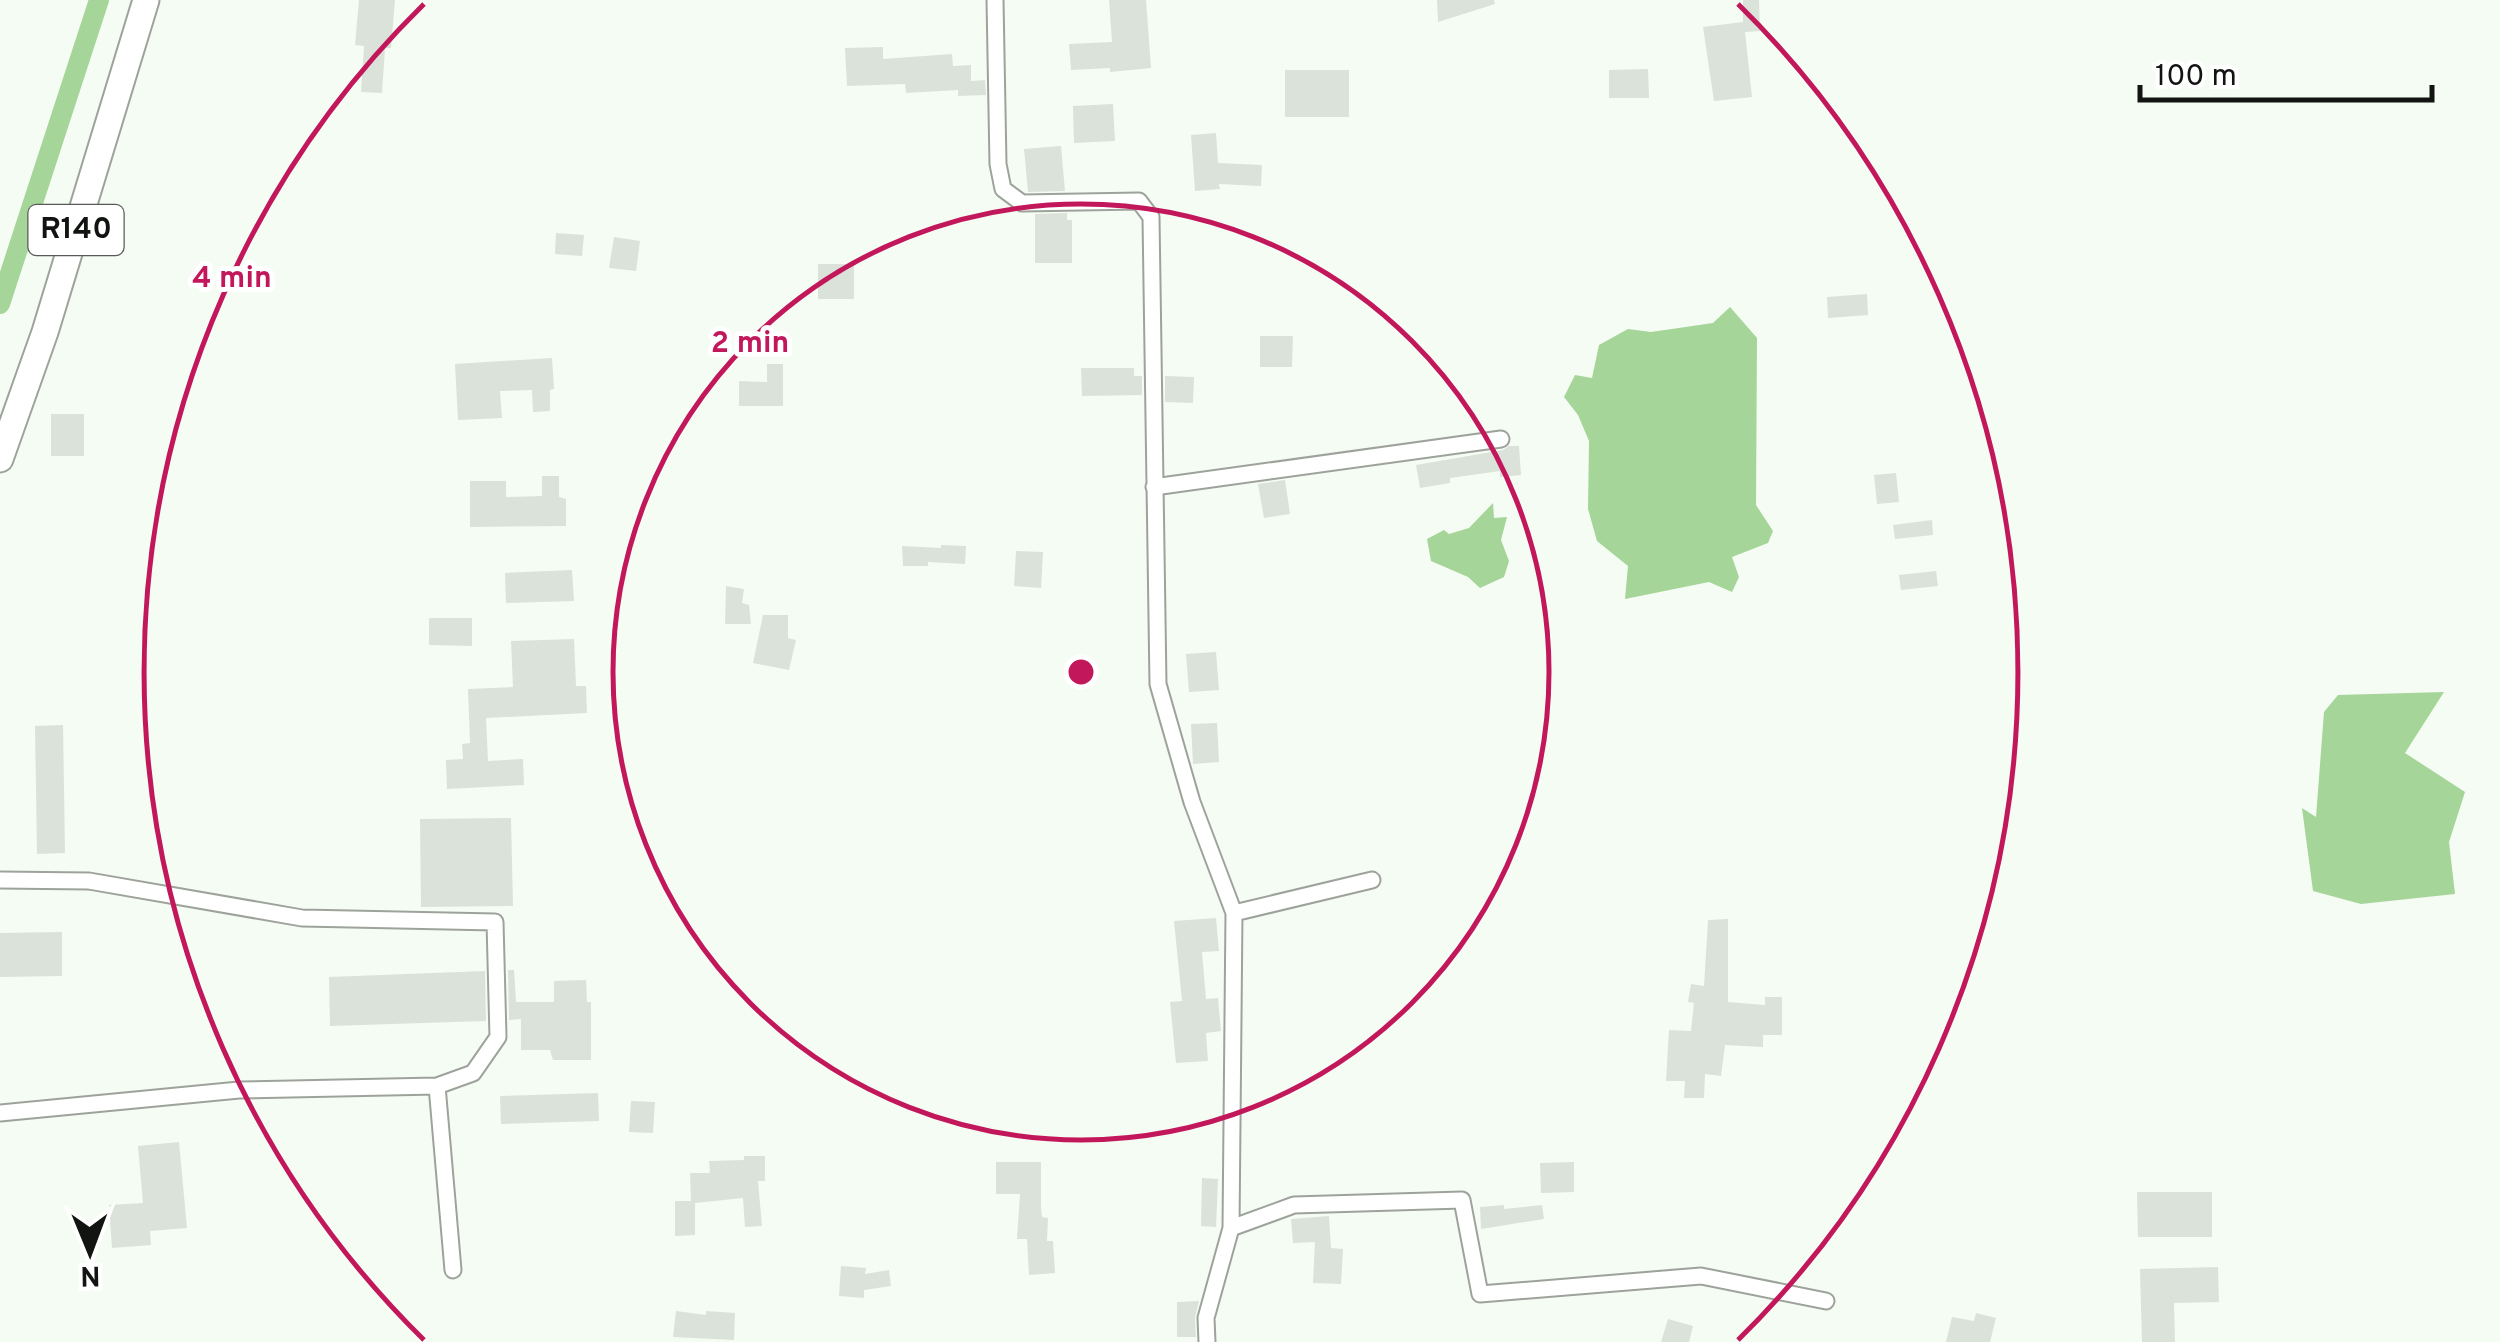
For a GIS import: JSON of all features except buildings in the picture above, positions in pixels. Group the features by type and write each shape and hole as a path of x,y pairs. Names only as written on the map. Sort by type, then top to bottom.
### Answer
{"main road":[{"name":"R140","path":"0,459 11,404 45,332 146,0"}],"street":[{"path":"994,0 998,164 1003,189 1022,202 1139,200 1151,217 1158,684 1192,802 1234,914 1231,1228 1206,1318 1206,1342"},
{"path":"1154,487 1501,439"},
{"path":"0,880 89,881 302,918 495,922 498,1037 473,1073 437,1086 239,1090 0,1113"},
{"path":"1234,914 1372,880"},
{"path":"437,1086 453,1270"},
{"path":"1231,1228 1294,1205 1462,1200 1480,1294 1701,1276 1826,1301"}],"shaded area":[{"path":"1730,307 1757,338 1756,505 1773,531 1768,543 1732,557 1739,577 1732,592 1709,582 1625,599 1628,566 1597,541 1588,509 1589,441 1578,415 1564,397 1575,375 1592,378 1599,345 1628,329 1651,332 1713,323"},
{"path":"1493,503 1494,518 1507,517 1501,540 1509,561 1504,577 1480,588 1468,577 1431,561 1427,539 1444,530 1449,534 1469,528"},
{"path":"2444,692 2405,753 2465,792 2449,842 2455,894 2361,904 2313,891 2302,808 2316,817 2324,712 2338,695"}],"waterway":[{"path":"0,304 99,0"}]}
